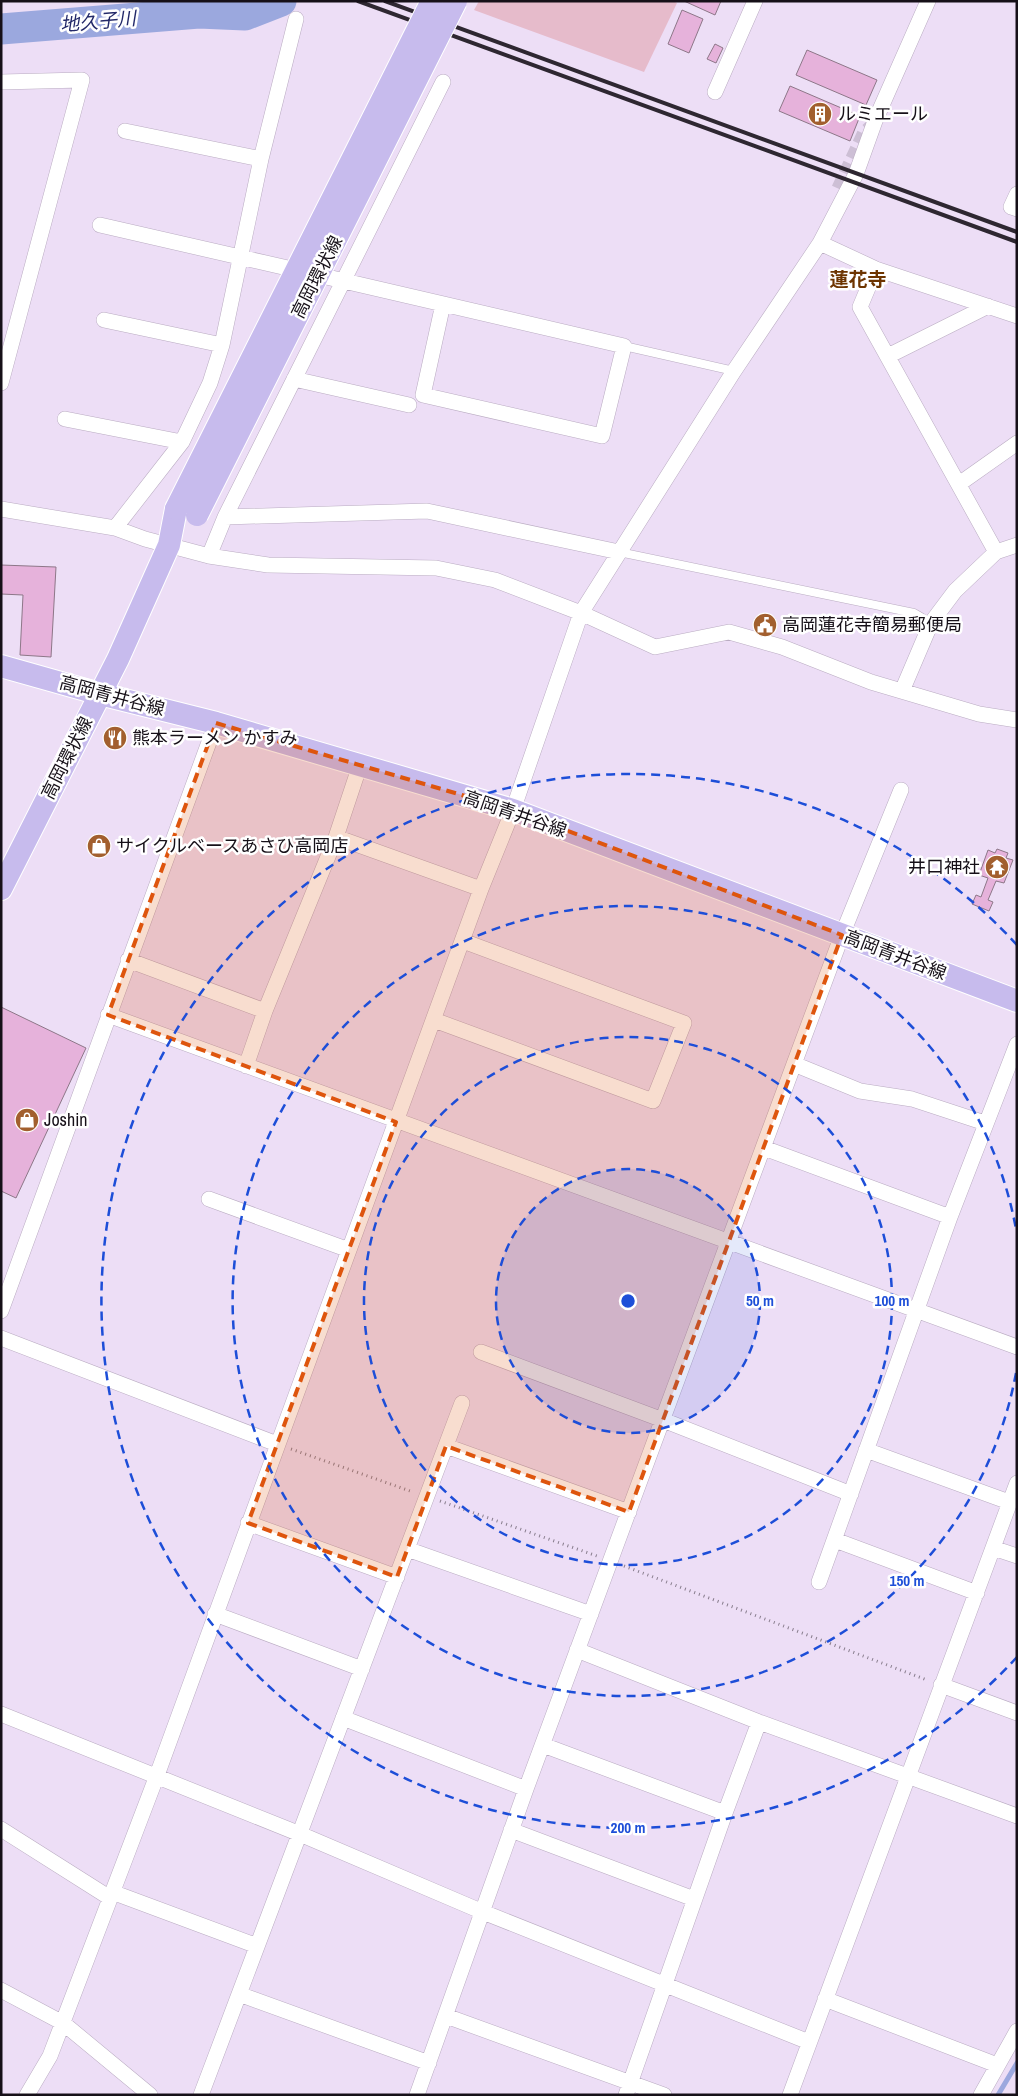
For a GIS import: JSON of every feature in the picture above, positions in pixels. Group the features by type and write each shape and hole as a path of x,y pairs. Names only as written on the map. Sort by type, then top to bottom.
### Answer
{"main road":[{"name":"高岡環状線","path":"1,889 118,659 170,545 176,509 432,1"},
{"name":"高岡環状線","path":"170,545 198,515 456,1"},
{"name":"高岡青井谷線","path":"1,666 100,694 216,723 513,810 1017,1001"}],"street":[{"path":"715,92 756,1"},
{"path":"27,2095 50,2056 156,1778 481,889 513,810 581,613 734,371 820,243 856,174 875,121 928,1"},
{"path":"115,528 182,442 210,383 222,345 261,159 296,19"},
{"path":"1,82 82,80 1,383"},
{"path":"209,556 226,517 294,379 443,82"},
{"path":"125,131 261,159"},
{"path":"1017,194 1011,207 1017,209"},
{"path":"100,225 343,280 624,346 602,436 423,395 443,304"},
{"path":"820,243 876,269 1017,316"},
{"path":"876,269 860,307 960,484 996,552"},
{"path":"888,356 988,306"},
{"path":"104,320 222,345"},
{"path":"294,379 409,404"},
{"path":"65,419 182,442"},
{"path":"960,484 1017,443"},
{"path":"1,509 115,528 145,539 209,556 268,565 436,568 495,580 581,613 655,647 729,632 782,647 871,682 979,714 1017,720"},
{"path":"226,517 427,510 619,552"},
{"path":"902,691 931,623 955,591 996,552 1017,545"},
{"path":"1,1311 216,723"},
{"path":"246,1066 266,1011 336,837 360,765"},
{"path":"417,2095 511,1830 794,1064 842,935 901,790"},
{"path":"336,837 481,889"},
{"path":"434,1020 653,1101 684,1023 463,941"},
{"path":"128,960 266,1011"},
{"path":"108,1016 1017,1347"},
{"path":"819,1582 950,1217 1017,1044"},
{"path":"794,1064 860,1091 912,1099 985,1123"},
{"path":"764,1148 950,1217"},
{"path":"208,1200 349,1250"},
{"path":"1,1338 277,1444"},
{"path":"481,1352 663,1420 851,1494"},
{"path":"201,2095 462,1403"},
{"path":"446,1446 629,1512"},
{"path":"866,1450 1009,1502"},
{"path":"794,2093 824,1999 941,1685 978,1593 1017,1483"},
{"path":"248,1523 396,1578"},
{"path":"834,1540 978,1593"},
{"path":"993,1548 1017,1556"},
{"path":"408,1549 591,1614"},
{"path":"215,1614 362,1669"},
{"path":"578,1650 759,1722 1017,1816"},
{"path":"941,1685 1017,1713"},
{"path":"1,1714 156,1778 300,1834 483,1912 809,2042"},
{"path":"343,1718 526,1789"},
{"path":"628,2089 666,1985 694,1899 759,1722"},
{"path":"543,1745 725,1813"},
{"path":"1,1829 111,1895 257,1946"},
{"path":"511,1830 694,1899"},
{"path":"1,1990 63,2022 150,2095"},
{"path":"239,1994 429,2063"},
{"path":"824,1999 997,2065"},
{"path":"446,2016 628,2089 664,2095"},
{"path":"981,2095 1017,2031"}],"lane":[{"path":"624,346 734,371"},
{"path":"619,552 914,614 931,623"}],"highlighted area":[{"path":"216,723 513,810 842,935 629,1512 446,1446 397,1577 248,1523 396,1122 108,1015"}],"shaded area":[{"path":"479,1 673,1 677,3 644,72 474,10"}],"building":[{"path":"684,1 721,1 715,15"},
{"path":"682,10 703,19 689,53 668,44"},
{"path":"715,44 723,48 716,63 707,59"},
{"path":"807,50 877,80 866,105 796,75"},
{"name":"ルミエール","path":"790,86 860,116 850,141 779,111"},
{"path":"1,565 56,567 51,657 20,655 23,595 1,594"},
{"path":"997,849 1008,853 1006,858 1013,860 1004,883 996,881 988,900 993,902 989,911 972,904 976,895 981,897 988,878 979,875 988,850 995,853"},
{"name":"Joshin","path":"1,1007 86,1048 16,1198 1,1191"}],"waterway":[{"name":"地久子川","path":"1,29 199,13 245,15 281,1"},
{"path":"998,2095 1017,2063"}],"tunnel":[{"path":"837,188 863,132 873,123"}],"railway":[{"path":"358,1 1017,242"},
{"path":"385,1 1017,232"}],"place":[{"name":"ルミエール","path":"820,114"},
{"name":"高岡蓮花寺簡易郵便局","path":"765,625"},
{"name":"熊本ラーメン かすみ","path":"115,738"},
{"name":"サイクルベースあさひ高岡店","path":"99,846"},
{"name":"井口神社","path":"997,867"},
{"name":"Joshin","path":"27,1120"}],"district":[{"name":"蓮花寺","path":"858,279"}]}
